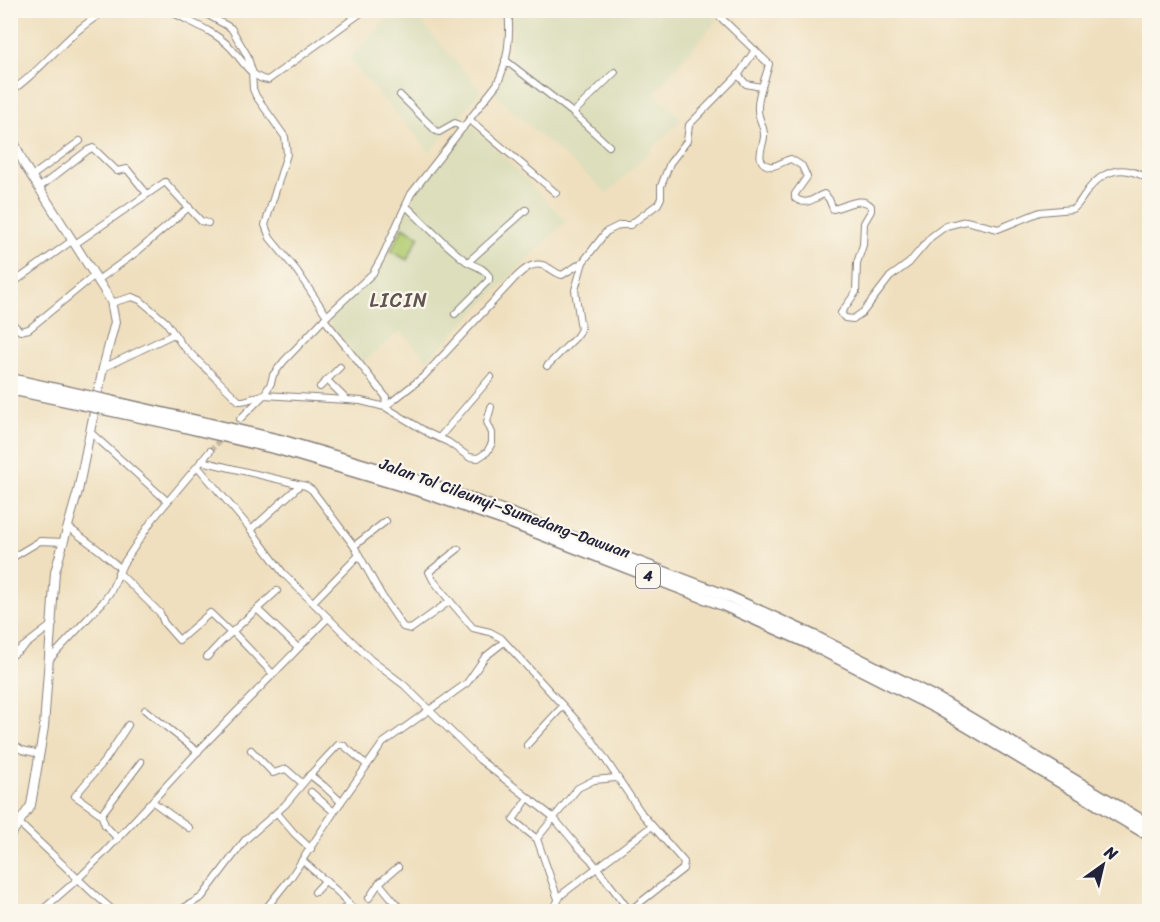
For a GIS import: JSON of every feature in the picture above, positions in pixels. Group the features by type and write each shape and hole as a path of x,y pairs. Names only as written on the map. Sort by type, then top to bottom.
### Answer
{"highway":[{"name":"Jalan Tol Cileunyi–Sumedang–Dawuan","path":"10,380 164,422 278,449 423,492 501,519 723,604 810,644 936,708 1149,836"},
{"name":"Jalan Tol Cileunyi–Sumedang–Dawuan","path":"10,389 82,399"},
{"name":"Jalan Tol Cileunyi–Sumedang–Dawuan","path":"109,406 280,440 426,483 727,596 814,636 940,700 1149,825"}],"street":[{"path":"10,92 23,83 71,35 108,10"},
{"path":"168,10 221,39 252,72 264,80 272,78 365,10"},
{"path":"199,10 231,28 247,55 256,96 282,131 286,143 287,154 265,221 266,230 297,270 325,317 386,397 385,407"},
{"path":"240,419 264,395 274,373 325,317 373,273 411,194 497,84 503,72 505,60 510,24 508,10"},
{"path":"713,10 769,64 761,87 758,106 764,133 761,159 770,166 791,159 802,166 807,177 795,194 795,198 806,203 824,194 827,195 833,209 862,201 871,206 871,211 864,223 863,245 857,263 856,292 841,313 848,319 854,319 863,312 883,285 909,263 945,226 966,221 998,229 1040,212 1073,209 1091,186 1116,170 1139,174 1149,182"},
{"path":"385,407 423,377 528,267 542,264 561,276 583,262 606,232 620,225 630,225 658,204 661,197 661,186 670,163 687,141 688,126 738,75 755,50"},
{"path":"505,60 573,113 609,146"},
{"path":"573,113 615,72"},
{"path":"738,75 746,84 761,87"},
{"path":"400,95 436,131 439,132 453,123 463,128"},
{"path":"470,120 556,193"},
{"path":"10,133 25,166 111,303 115,322 103,368 78,490 55,572 50,658 32,805 10,836"},
{"path":"32,176 80,141"},
{"path":"39,187 93,148 117,171 127,169 147,194"},
{"path":"13,283 166,182 201,221 208,223"},
{"path":"406,206 468,262 481,267 490,278 455,314"},
{"path":"10,321 20,331 29,329 96,278 138,251 189,207"},
{"path":"468,262 526,210"},
{"path":"547,366 581,329 575,290 583,262"},
{"path":"111,303 128,298 138,299 166,322 185,349 238,401 242,402 254,396 264,395 361,401 385,407 469,457 478,458 487,452 492,443 493,436 487,422 491,407"},
{"path":"103,368 174,334"},
{"path":"320,387 340,367"},
{"path":"439,438 491,377"},
{"path":"327,380 347,400"},
{"path":"90,432 167,501"},
{"path":"50,658 103,602 111,591 119,570 167,501 210,451"},
{"path":"199,464 300,485 312,490 318,495 354,546 399,623 406,628 411,628 450,601"},
{"path":"199,464 274,562 313,603 371,660 404,685 480,760 553,817 597,868 628,911 684,866 683,860 652,826 616,778 591,738 563,706 504,642 490,632 473,628 433,580 429,572 458,549"},
{"path":"251,530 300,485"},
{"path":"354,546 386,521"},
{"path":"68,527 99,550 119,570 160,613 164,623 179,640 210,613 273,674"},
{"path":"10,559 40,541 64,542"},
{"path":"313,603 359,555"},
{"path":"207,657 277,591"},
{"path":"258,610 298,648"},
{"path":"40,912 78,879 118,839 198,752 328,618"},
{"path":"10,657 53,623"},
{"path":"263,912 389,737 467,683 485,657 504,642"},
{"path":"526,745 563,706"},
{"path":"145,710 198,752"},
{"path":"118,839 105,825 101,815 75,795 106,759 128,724"},
{"path":"10,742 22,750 40,754"},
{"path":"177,912 202,897 245,840 277,813 338,745 341,744 367,765"},
{"path":"251,750 273,773 286,769 302,783"},
{"path":"101,815 141,762"},
{"path":"310,775 341,802"},
{"path":"537,839 582,785 594,780 616,778"},
{"path":"311,792 334,812"},
{"path":"528,798 513,820 537,839 558,899"},
{"path":"153,802 189,828"},
{"path":"277,813 310,849"},
{"path":"19,823 115,912"},
{"path":"552,912 558,899 572,886 652,826"},
{"path":"302,860 326,880 356,912"},
{"path":"369,898 379,883 399,867"},
{"path":"315,892 326,880"},
{"path":"379,883 404,912"},
{"path":"340,912 349,904"},
{"path":"10,905 16,912"}],"shaded area":[{"path":"707,10 717,20 654,93 682,119 608,193 512,111 493,91 506,69 512,32 512,11"},
{"path":"395,11 412,11 481,91 430,152 348,59"},
{"path":"470,122 566,221 427,360 401,331 362,363 325,318 372,275 388,253 411,200 422,181 442,160"}],"green space":[{"path":"403,227 419,236 407,260 391,251"}],"tunnel":[{"path":"210,451 224,436"}],"district":[{"name":"LICIN","path":"399,300"}]}
